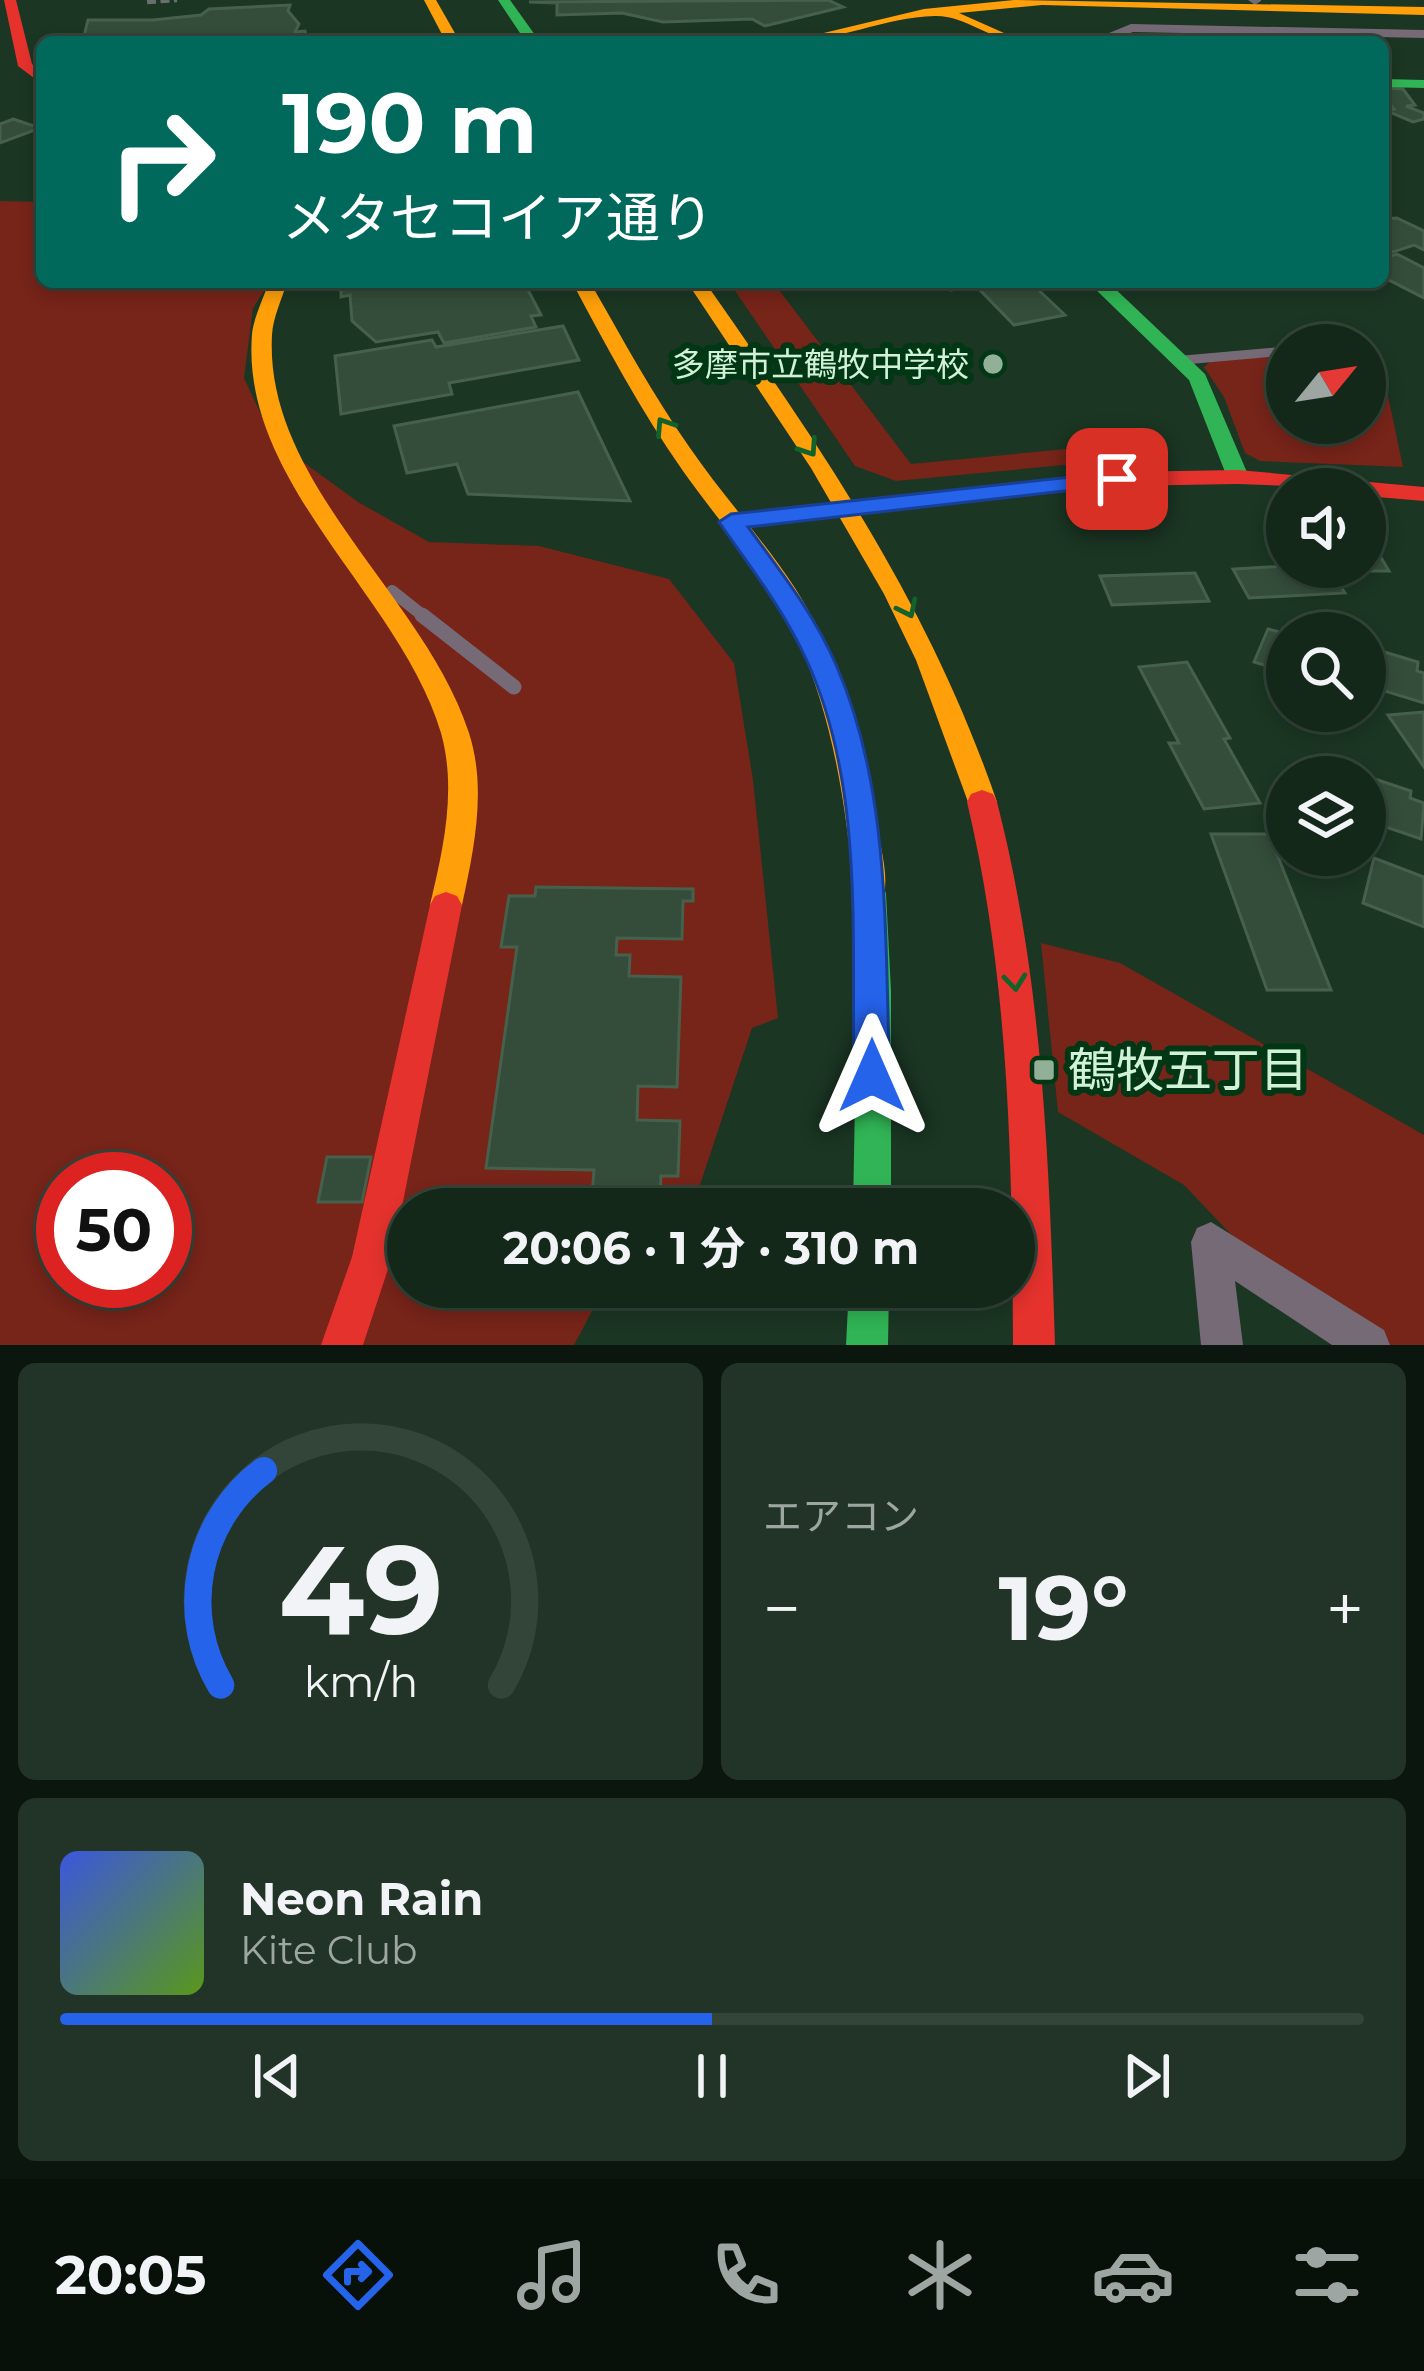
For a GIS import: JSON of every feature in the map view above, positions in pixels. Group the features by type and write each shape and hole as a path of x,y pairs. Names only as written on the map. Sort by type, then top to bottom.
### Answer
{"main road":[{"path":"10,0 21,27 19,58 36,77"},
{"path":"792,36 929,6 992,0"},
{"path":"835,36 929,6 1120,0 1374,20 1424,9"},
{"path":"1234,0 1424,9"},
{"path":"506,2 529,36"},
{"path":"432,4 450,36"},
{"path":"929,6 1001,36"},
{"path":"1389,83 1424,84"},
{"path":"276,288 261,334 262,375 317,500 365,568 445,704 465,797 462,832 372,1257 342,1345"},
{"path":"584,288 656,414 808,634 836,698 856,769 864,826 873,1032 872,1188"},
{"path":"700,288 850,507 933,662 984,813 1004,906 1024,1072 1034,1345"},
{"path":"1104,288 1184,360 1208,394 1238,476"},
{"path":"731,522 1058,483 1238,476 1424,494"},
{"path":"867,1345 868,1308"}],"street":[{"path":"1120,0 1131,28"},
{"path":"1110,36 1131,28 1260,33 1374,20 1424,34"},
{"path":"1222,1345 1211,1242 1369,1345"}],"lane":[{"path":"1184,360 1266,353"},
{"path":"365,568 463,651 514,687"}],"shaded area":[{"path":"0,201 36,202 36,288 266,288 253,308 244,378 273,440 358,502 429,542 539,546 669,579 734,663 753,780 778,1018 752,1028 699,1188 387,1188 387,1308 594,1308 574,1345 0,1345"},
{"path":"733,288 778,288 911,464 1128,443 1138,458 896,481 855,466"},
{"path":"1266,357 1266,444 1386,444 1386,386 1403,467 1260,461 1245,453 1224,397 1204,367 1211,361"},
{"path":"1041,943 1120,963 1424,1135 1424,1345 1385,1345 1243,1247 1184,1185 1058,1112"}],"building":[{"path":"828,0 843,7 765,26 752,19 663,22 622,13 557,15 557,3 529,2"},
{"path":"290,5 288,11 299,24 295,32 305,31 306,36 84,36 88,20 153,20 201,15 209,9"},
{"path":"1389,88 1403,89 1415,105 1406,106 1424,113 1424,119 1413,122 1389,112 1394,109"},
{"path":"13,119 36,130 0,143 0,124"},
{"path":"1389,219 1424,231 1424,250 1414,245 1389,250"},
{"path":"1397,254 1424,268 1424,298 1389,280 1389,256"},
{"path":"341,288 527,288 541,315 531,316 536,327 444,343 438,332 376,342 352,321 350,295 341,297"},
{"path":"978,288 1036,288 1065,315 1014,325"},
{"path":"563,326 579,360 449,383 452,394 341,414 335,356 432,340 436,347"},
{"path":"578,392 630,501 468,494 457,464 407,473 394,426"},
{"path":"1266,567 1266,588 1342,588 1345,593 1249,598 1233,569"},
{"path":"1195,573 1209,601 1112,605 1100,576"},
{"path":"1266,634 1266,666 1254,662"},
{"path":"1386,652 1418,662 1417,671 1424,673 1424,703 1386,691"},
{"path":"1187,662 1260,803 1204,809 1169,743 1179,743 1139,667"},
{"path":"1424,712 1424,767 1388,715"},
{"path":"1386,783 1411,791 1410,798 1424,803 1421,839 1386,827"},
{"path":"1211,834 1266,834 1266,876 1286,876 1331,990 1267,990"},
{"path":"1386,863 1424,877 1424,927 1363,903 1370,876 1386,876"},
{"path":"536,887 693,889 693,901 683,901 682,939 617,938 616,955 630,955 629,976 681,977 677,1087 638,1086 637,1120 680,1121 678,1176 661,1176 660,1188 593,1188 594,1170 486,1168 517,947 501,947 509,896 535,896"},
{"path":"327,1157 371,1157 362,1202 318,1202"}],"railway":[{"path":"147,2 177,0"}],"traffic: fast":[{"path":"504,0 529,36"},
{"path":"1389,83 1424,84"},
{"path":"1103,288 1198,378 1238,477"},
{"path":"870,893 872,1188"},
{"path":"867,1345 868,1308"}],"traffic: slow":[{"path":"430,0 450,36"},
{"path":"820,36 924,13 1042,1 1424,11"},
{"path":"942,11 1002,36"},
{"path":"276,288 262,335 265,388 282,439 309,489 408,636 436,685 455,734 463,799 446,905"},
{"path":"584,288 663,425 770,571 809,636 851,762 870,893"},
{"path":"700,288 822,468 897,594 958,729 982,802"}],"traffic: jam":[{"path":"10,0 25,66 36,75"},
{"path":"731,522 1117,479 1238,477 1424,494"},
{"path":"982,802 1011,935 1019,1003 1029,1140 1034,1345"},
{"path":"342,1345 372,1257 446,905"}],"place":[{"name":"多摩市立鶴牧中学校","path":"993,364"},
{"name":"鶴牧五丁目","path":"1044,1070"}],"route":[{"path":"872,1076 864,826 848,735 823,665 795,610 731,522 1117,479"}]}
